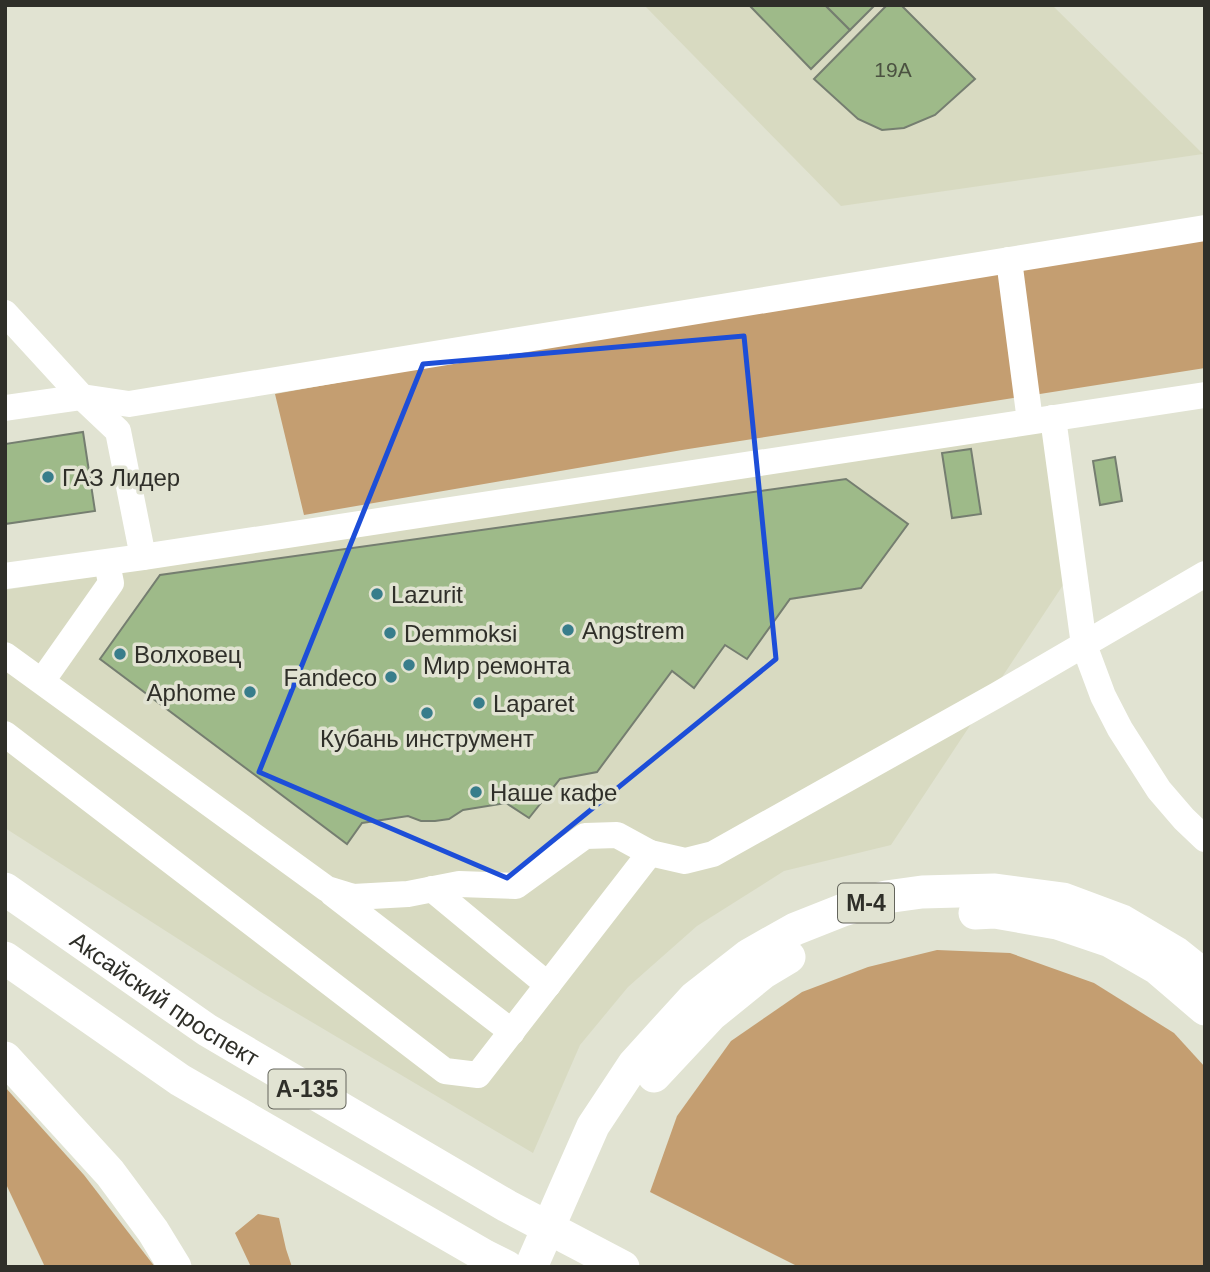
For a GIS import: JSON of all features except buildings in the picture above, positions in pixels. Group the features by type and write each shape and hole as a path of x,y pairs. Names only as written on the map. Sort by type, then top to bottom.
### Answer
{"main road":[{"name":"Аксайский проспект","path":"5,889 207,1030 507,1206 623,1267"},
{"name":"М-4","path":"531,1267 603,1130 634,1064 694,998 749,955 795,929 886,897 922,892 995,890 1063,899 1122,921 1176,953 1205,976"},
{"path":"556,1267 603,1130 711,1016 764,972 806,947 849,930 888,919 926,914 995,912 1057,923 1110,941 1157,968 1205,1009"},
{"name":"А-135","path":"5,958 180,1080 507,1267"},
{"path":"5,1058 110,1173 153,1231 175,1267"}],"street":[{"path":"5,408 82,397 129,404 1205,228"},
{"path":"1009,260 1084,645 1103,696 1127,739 1159,790 1205,839"},
{"path":"5,313 82,397 118,431 143,557"},
{"path":"5,576 107,563 1205,395"},
{"path":"42,681 111,583 107,563"},
{"path":"327,889 353,897 408,894 459,884 516,886 585,836 617,835 650,853 685,861 713,854 779,819 1205,574"},
{"path":"10,667 42,681 327,889 512,1032"},
{"path":"5,734 445,1072 478,1075 650,853"},
{"path":"432,889 548,985"}],"highlighted area":[{"path":"744,336 776,659 507,878 259,772 423,364"}],"shaded area":[{"path":"644,5 1052,5 1203,154 841,206"},
{"path":"1205,238 1205,368 682,450 304,515 275,394 675,322"},
{"path":"1046,430 1065,582 891,845 784,871 697,926 628,987 580,1045 533,1153 261,992 5,828 5,590"},
{"path":"937,950 1010,953 1094,983 1174,1033 1205,1067 1205,1267 799,1267 650,1192 677,1116 731,1041 802,992 868,967"},
{"path":"5,1087 84,1175 155,1267 45,1267 5,1182"},
{"path":"258,1214 279,1218 292,1267 251,1267 235,1233"}],"place":[{"name":"ГАЗ Лидер","path":"48,477"},
{"name":"Lazurit","path":"377,594"},
{"name":"Angstrem","path":"568,630"},
{"name":"Demmoksi","path":"390,633"},
{"name":"Волховец","path":"120,654"},
{"name":"Мир ремонта","path":"409,665"},
{"name":"Fandeco","path":"391,677"},
{"name":"Aphome","path":"250,692"},
{"name":"Laparet","path":"479,703"},
{"name":"Кубань инструмент","path":"427,713"},
{"name":"Наше кафе","path":"476,792"}]}
